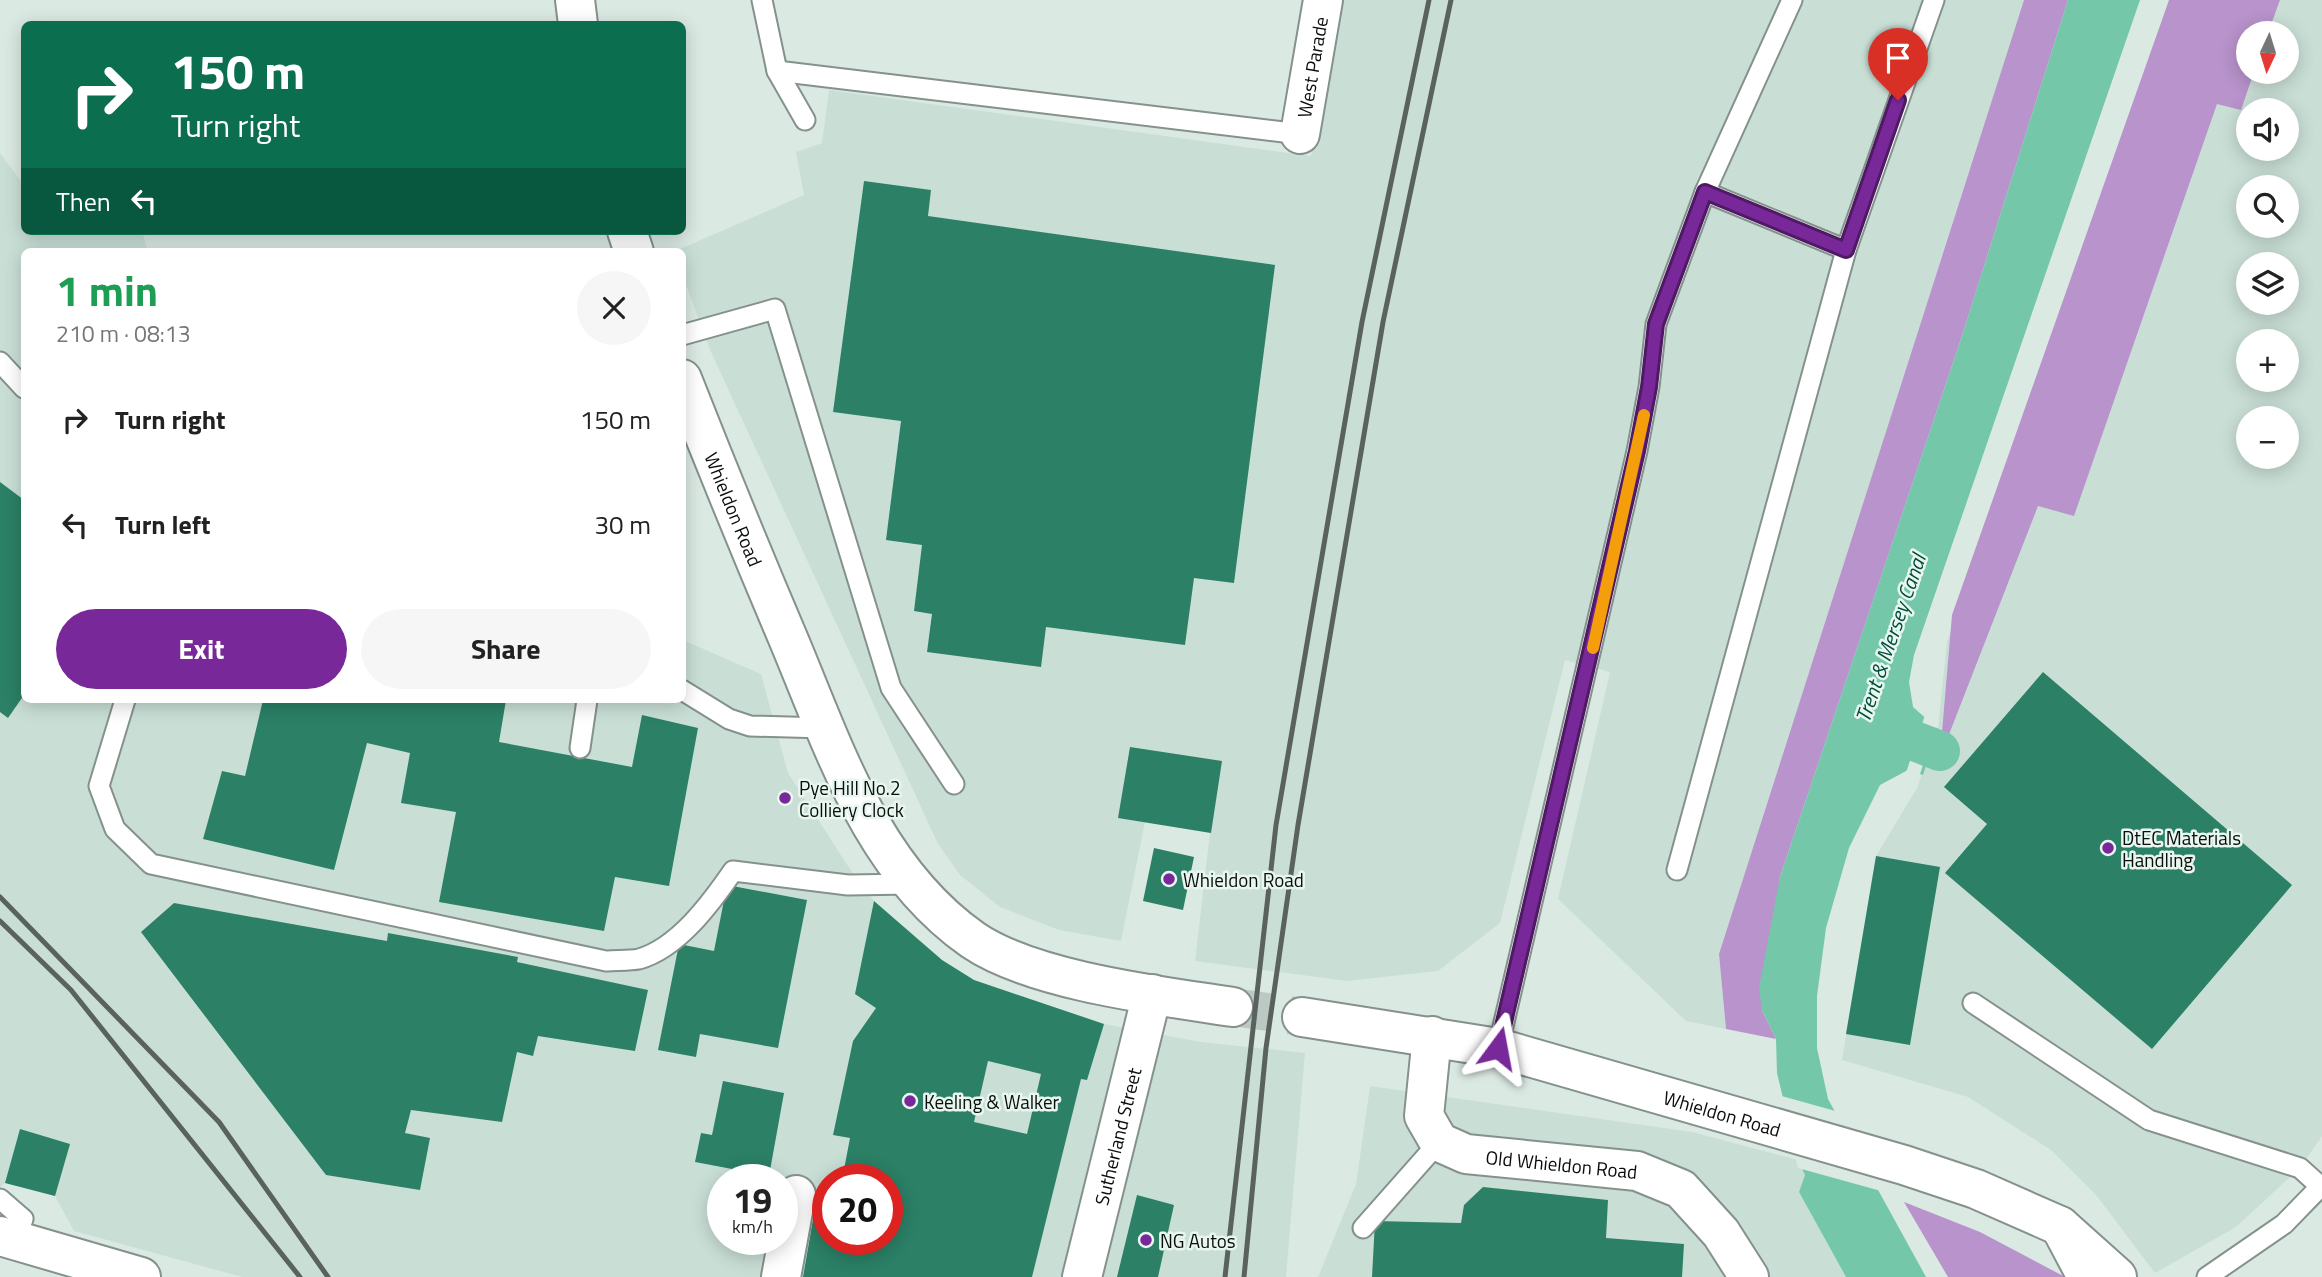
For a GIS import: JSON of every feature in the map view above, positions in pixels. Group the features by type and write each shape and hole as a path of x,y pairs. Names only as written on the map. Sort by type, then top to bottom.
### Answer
{"main road":[{"path":"575,0 578,21"},
{"name":"West Parade","path":"1300,134 1323,0"},
{"name":"Whieldon Road","path":"686,389 730,502 860,810 912,884 932,906 975,942 1023,962 1079,979 1233,1007"},
{"name":"Sutherland Street","path":"1082,1277 1152,994"},
{"name":"Whieldon Road","path":"1302,1017 1498,1048 1904,1165 1976,1189 2060,1226 2117,1277"},
{"path":"1432,1036 1424,1116 1439,1142"},
{"name":"Old Whieldon Road","path":"1439,1142 1466,1154 1637,1171 1681,1189 1721,1233 1749,1277"},
{"path":"2060,1226 2087,1277"},
{"path":"8,1238 141,1277"},
{"path":"781,1277 785,1255"}],"lane":[{"path":"762,0 777,71 805,120"},
{"path":"1498,1048 1637,451 1649,387 1656,324 1705,192 1792,0"},
{"path":"1676,870 1846,250 1934,0"},
{"path":"777,71 1300,134"},
{"path":"1705,192 1846,250"},
{"path":"686,334 775,309 891,688 954,784"},
{"path":"0,362 21,385"},
{"path":"686,692 729,719 750,726 825,728"},
{"path":"124,703 99,786 115,829 151,864 606,961 639,958 672,940 706,910 733,871 849,885 912,884"},
{"path":"580,748 587,703"},
{"path":"1973,1003 2148,1120 2300,1168 2321,1186 2284,1224 2207,1277"},
{"path":"1363,1228 1439,1142"},
{"path":"0,1199 23,1219 8,1238"}],"shaded area":[{"path":"1341,0 2024,0 1719,954 1726,1029 1686,1021 1558,899 1610,672 1565,660 1500,923 1438,971 1347,981 1195,961 1210,833 1145,822 1121,941 1059,930 1000,907 960,875 938,844 711,352 686,285 686,248 682,248 804,195 796,152 822,143 829,90 1311,156"},
{"path":"2024,0 2068,0 1962,336 1780,877 1762,1010 1776,1039 1726,1029 1719,954"},
{"path":"2169,0 2280,0 2272,21 2236,21 2236,84 2250,84 2245,98 2236,98 2236,109 2217,104 2074,516 2038,506 1948,737 1942,732 1952,615"},
{"path":"2280,0 2322,0 2322,1136 2300,1168 2236,1227 2155,1273 2096,1195 2051,1150 1968,1097 1842,1060 1876,856 1917,788 1938,729 1947,642 1962,594 2015,560 2038,506 2074,515 2217,103 2236,108 2236,161 2299,161 2299,98 2245,98 2250,84 2300,84 2300,21 2272,21"},
{"path":"0,153 21,181 21,235 143,235 147,248 21,248 21,703 686,703 686,641 761,674 788,773 874,901 942,960 974,980 1104,1024 1201,1042 1305,1053 1286,1277 242,1277 74,1231 55,1196 5,1183 0,1187"},
{"path":"1370,1086 1692,1132 1798,1160 1805,1175 1799,1192 1846,1277 1318,1277 1356,1184"},
{"path":"1904,1202 1980,1232 2065,1277 1948,1277"}],"water":[{"name":"Trent & Mersey Canal","path":"2068,0 2140,0 1914,655 1909,682 1913,707 1938,729 1923,775 1908,770 1880,785 1849,848 1826,928 1817,996 1817,1048 1828,1099 1926,1277 1846,1277 1799,1192 1805,1175 1798,1160 1777,1073 1776,1039 1762,1010 1759,988 1780,877 1962,336"}],"pier":[{"path":"1925,715 1937,724 1919,777 1905,776"},
{"path":"1778,1095 1839,1112 1881,1191 1798,1168"}],"building":[{"path":"864,181 931,190 928,216 1275,265 1234,583 1194,578 1185,645 1046,627 1041,667 927,652 932,614 914,611 922,545 886,540 901,421 833,412"},
{"path":"0,482 21,498 21,699 8,718 0,712"},
{"name":"DtEC Materials Handling","path":"2043,672 2292,885 2152,1049 1945,873 1987,824 1944,787"},
{"path":"262,703 506,703 499,742 632,767 642,715 698,728 669,886 615,877 604,931 439,902 456,812 401,803 410,753 367,743 334,870 203,839 222,771 245,776"},
{"path":"1130,747 1222,761 1211,833 1118,818"},
{"name":"Pye Hill No.2 Colliery Clock","path":"788,790 793,800 782,805 777,795"},
{"name":"Whieldon Road","path":"1154,848 1194,857 1183,910 1143,901"},
{"path":"1876,856 1940,867 1910,1045 1846,1034"},
{"path":"727,885 807,900 778,1048 700,1034 696,1057 658,1050 679,944 714,951"},
{"name":"Keeling & Walker","path":"874,901 942,960 974,980 1104,1024 1087,1080 1081,1079 1032,1277 803,1277 812,1225 812,1255 903,1255 903,1164 845,1164 850,1138 833,1135 853,1041 876,1008 855,994","holes":["988,1061 1041,1074 1027,1134 974,1122"]},
{"path":"174,903 387,941 388,933 518,957 517,962 648,990 635,1051 538,1036 533,1056 517,1052 502,1122 411,1110 405,1133 430,1138 420,1190 326,1175 141,932"},
{"path":"723,1081 784,1093 771,1164 695,1162 701,1133 712,1135"},
{"path":"20,1129 70,1144 55,1196 5,1183"},
{"path":"1483,1187 1608,1200 1606,1238 1684,1244 1682,1277 1372,1277 1375,1221 1461,1223 1464,1205"},
{"name":"NG Autos","path":"1137,1195 1174,1205 1158,1277 1117,1277"}],"waterway":[{"name":"Trent & Mersey Canal","path":"1881,728 1940,751"}],"tunnel":[{"path":"1233,1007 1302,1017"}],"railway":[{"path":"1225,1277 1276,825 1362,322 1429,0"},
{"path":"1244,1277 1266,1048 1298,825 1383,322 1451,0"},
{"path":"0,897 219,1122 328,1277"},
{"path":"0,921 71,990 300,1277"}],"slow traffic":[{"path":"1593,648 1644,415"}],"place":[{"name":"Pye Hill No.2 Colliery Clock","path":"785,798"},
{"name":"DtEC Materials Handling","path":"2108,848"},
{"name":"Whieldon Road","path":"1169,879"},
{"name":"Keeling & Walker","path":"910,1101"},
{"name":"NG Autos","path":"1146,1240"}],"route":[{"path":"1498,1048 1637,451 1649,387 1656,324 1705,192 1846,250 1898,100"}]}
